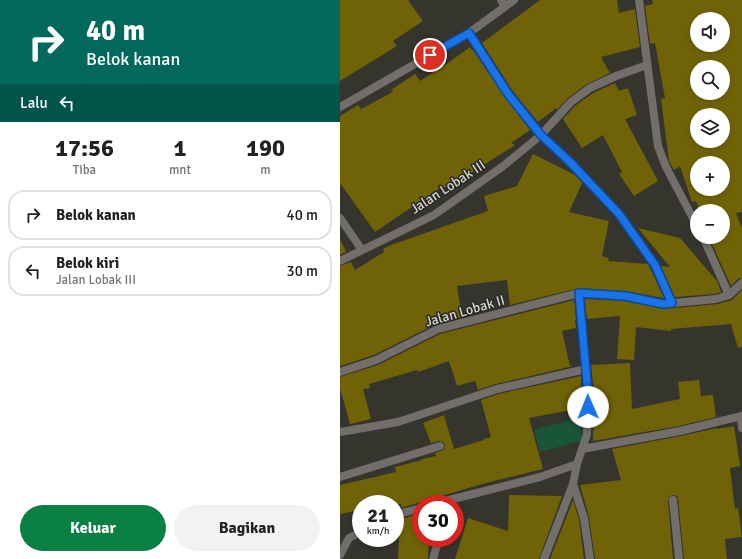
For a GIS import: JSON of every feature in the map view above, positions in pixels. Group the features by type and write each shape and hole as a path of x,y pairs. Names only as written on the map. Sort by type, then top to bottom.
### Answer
{"street":[{"path":"340,107 469,33 503,3 514,0"},
{"path":"639,0 658,146 666,167 690,213"},
{"path":"469,33 508,94 541,135 569,161 619,214 655,265 672,303"},
{"name":"Jalan Lobak III","path":"340,261 434,215 502,167 541,135 571,102 590,88 616,76 647,65"},
{"path":"340,218 362,250"},
{"path":"706,244 729,295 742,283"},
{"path":"544,559 573,484 577,464 587,434 588,393 579,293"},
{"name":"Jalan Lobak II","path":"340,372 376,360 438,329 579,293 625,296 663,304 716,299 729,295"},
{"path":"340,432 398,422 497,389 586,369"},
{"path":"582,449 680,431 741,416 742,428"},
{"path":"340,477 440,446"},
{"path":"464,498 540,477 577,464"},
{"path":"573,484 584,518 590,559"},
{"path":"673,500 679,559"},
{"path":"340,554 349,538 352,536"},
{"path":"433,559 436,547"}],"green space":[{"path":"577,418 584,440 540,452 534,430"}],"building":[{"path":"340,0 408,0 423,21 393,41 397,46 340,81"},
{"path":"540,0 617,0 619,13 635,9 640,47 601,57 610,73 587,84 568,98 557,110 556,108 538,122 512,90 482,43"},
{"path":"652,0 742,0 742,212 736,213 742,228 742,278 738,279 731,286 712,244 730,244 730,204 697,204 696,201 692,202 690,196 680,166 674,170 669,161 661,99 665,98 655,43 650,44 645,6 653,4"},
{"path":"470,47 530,130 511,143 515,145 471,173 470,171 444,188 443,186 375,232 340,183 340,116 358,105 361,109 393,92 391,90 415,74 420,81"},
{"path":"615,83 619,91 628,88 637,115 625,119 658,181 634,196 619,174 622,172 603,135 582,148 563,119 575,106 593,93"},
{"path":"533,154 575,175 582,183 569,212 609,221 602,256 609,258 608,261 648,264 664,298 625,291 579,288 510,305 507,280 457,286 462,317 436,324 374,355 340,366 340,266 351,262 355,270 384,252 383,249 391,245 488,211 484,196 517,186"},
{"path":"638,228 680,238 717,281 721,292 715,294 675,297 661,266 670,267"},
{"path":"340,239 346,252 340,255"},
{"path":"742,290 742,347 738,348 731,324 671,329 671,331 636,327 634,360 617,359 620,316 587,319 585,299 624,301 664,309 718,304 732,300"},
{"path":"574,300 576,328 562,331 570,366 573,366 496,384 478,390 475,381 457,386 449,361 418,372 417,370 369,384 370,388 363,389 371,419 350,424 340,388 340,377 378,365 440,334"},
{"path":"630,363 632,409 680,399 678,382 699,380 701,396 713,395 716,417 679,426 593,441 594,393 591,365"},
{"path":"581,376 582,408 529,418 543,469 445,495 412,495 412,505 404,507 404,495 352,495 352,512 340,514 340,485 396,472 395,467 436,456 435,453 444,450 445,445 443,442 439,441 431,443 423,423 444,415 454,449 491,437 481,400 498,394"},
{"path":"734,426 740,466 730,468 735,509 738,508 742,537 725,539 727,559 684,559 678,499 677,496 673,495 670,496 668,501 673,559 595,559 589,517 580,485 621,480 612,449"},
{"path":"509,495 562,496 539,559 455,559 459,547 464,547 464,531 468,518 508,531"},
{"path":"573,500 579,519 584,559 550,559"},
{"path":"412,516 412,547 429,547 428,559 398,559 399,547 404,547 404,518"}],"route":[{"path":"430,55 469,33 508,94 541,135 569,161 619,214 655,265 672,303 663,304 625,296 579,293 588,407"}]}
